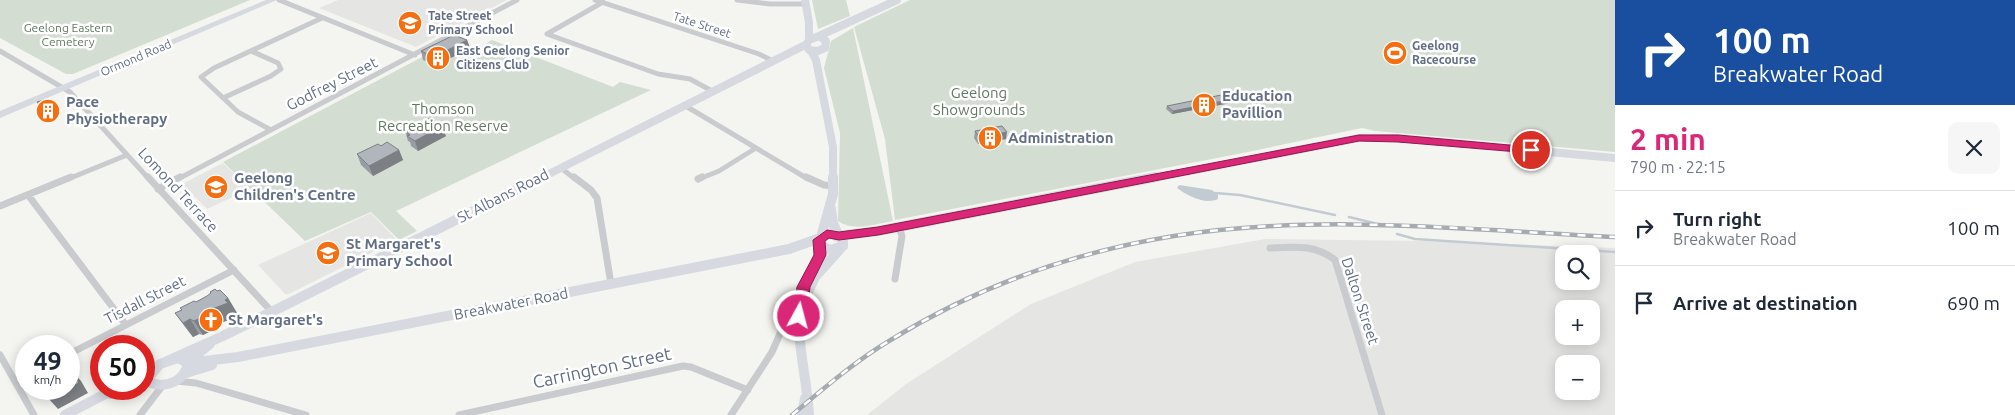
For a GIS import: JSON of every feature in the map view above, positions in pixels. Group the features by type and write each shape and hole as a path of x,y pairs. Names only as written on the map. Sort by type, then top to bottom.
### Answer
{"highway":[{"name":"Ormond Road","path":"0,115 260,0"},
{"name":"Ormond Road","path":"0,109 62,86 273,0"}],"main road":[{"path":"800,320 805,386 802,415"},
{"path":"65,415 95,400"}],"street":[{"path":"279,0 415,55"},
{"name":"Godfrey Street","path":"158,189 517,0"},
{"name":"Tate Street","path":"595,0 605,1 759,54 773,61"},
{"path":"737,0 770,4 805,2 809,23 809,46 816,60 833,148 832,221 840,241"},
{"path":"809,46 819,36 897,0"},
{"path":"605,1 547,34 658,74 690,79 712,91"},
{"path":"271,130 244,116 205,83 201,77 210,70 322,18"},
{"path":"809,23 819,36 825,39 827,45"},
{"path":"819,77 830,37 845,25"},
{"path":"809,46 822,50 827,45"},
{"name":"St Albans Road","path":"162,363 272,312 783,55 809,46"},
{"name":"Lomond Terrace","path":"0,51 62,86 272,312"},
{"path":"223,98 271,76 281,69 278,63 251,51"},
{"path":"684,105 810,180 826,186 833,186"},
{"path":"821,242 831,251 840,241 878,231 1359,138 1398,138 1615,158"},
{"path":"698,178 712,174 756,148"},
{"path":"0,206 127,155"},
{"path":"561,168 591,190 597,198 611,284"},
{"path":"28,195 126,325"},
{"path":"800,320 800,301 808,275 817,263 831,207"},
{"path":"894,279 902,236 899,227"},
{"path":"821,242 831,234 840,241"},
{"path":"800,320 804,300 815,277 840,241"},
{"name":"Breakwater Road","path":"187,368 821,242"},
{"name":"Dalton Street","path":"1270,248 1310,247 1324,251 1335,260 1382,415"},
{"name":"Tisdall Street","path":"80,348 234,270"},
{"path":"731,415 772,352 783,327"},
{"name":"St Albans Road","path":"155,382 175,381 223,336"},
{"path":"0,355 15,381"},
{"path":"155,371 162,363 178,358 187,368 194,383"},
{"name":"Carrington Street","path":"459,415 683,366 691,367 748,390"},
{"path":"175,381 194,383 293,413 306,415"},
{"path":"805,386 810,415"},
{"path":"26,400 34,415"},
{"path":"140,415 147,400"}],"shaded area":[{"name":"Tate Street Primary School","path":"338,0 507,0 416,47 319,8"},
{"name":"Geelong Children's Centre","path":"223,163 250,189 207,209 182,184"},
{"path":"1179,185 1212,190 1218,195 1218,199 1208,201 1197,199 1177,188"},
{"name":"St Margaret's Primary School","path":"371,213 397,240 289,294 285,294 258,265"},
{"path":"1265,239 1422,241 1555,246 1555,290 1600,290 1600,247 1615,248 1615,415 867,415 906,384 1031,304 1135,262"}],"green space":[{"name":"Geelong Eastern Cemetery","path":"0,0 250,0 73,74 66,74 0,38"},
{"path":"812,0 846,0 850,16 818,29"},
{"name":"Geelong Showgrounds","path":"910,0 1615,0 1615,152 1375,131 1362,128 1248,152 895,220 885,139 854,27"},
{"path":"853,28 893,221 858,227 838,221 840,133 824,68 831,41"},
{"name":"Thomson Recreation Reserve","path":"492,40 613,87 620,82 651,90 396,211 417,231 399,240 371,212 305,241 223,162 441,47 464,56"}],"building":[{"path":"454,35 467,40 440,54 435,52 429,55 421,51"},
{"path":"1236,92 1243,97 1173,111 1167,106"},
{"path":"44,100 48,105 41,107 37,102"},
{"path":"430,118 442,126 415,141 407,136 410,135 405,131"},
{"path":"1002,126 1007,132 979,137 975,131"},
{"path":"387,142 399,150 369,166 357,154 378,144 381,146"},
{"path":"215,289 217,291 220,290 228,298 225,300 228,303 204,312 204,316 194,321 190,319 183,323 175,313 182,310 180,308 207,296"}],"waterway":[{"path":"1215,193 1240,195 1335,215"},
{"path":"1349,217 1382,225"},
{"path":"1397,234 1415,239 1615,252"}],"railway":[{"path":"792,415 839,376 876,349 956,304 1027,274 1063,262 1137,243 1228,229 1283,225 1339,224 1394,225 1615,237"}],"place":[{"name":"Tate Street Primary School","path":"410,23"},
{"name":"Geelong Racecourse","path":"1395,53"},
{"name":"East Geelong Senior Citizens Club","path":"438,58"},
{"name":"Education Pavillion","path":"1204,105"},
{"name":"Pace Physiotherapy","path":"48,111"},
{"name":"Administration","path":"990,138"},
{"name":"Geelong Children's Centre","path":"216,187"},
{"name":"St Margaret's Primary School","path":"328,253"},
{"name":"St Margaret's","path":"211,320"}],"route":[{"path":"799,316 800,301 808,275 817,263 820,255 821,247 818,242 821,237 827,234 839,236 878,231 1319,144 1359,138 1398,138 1531,150"}]}
